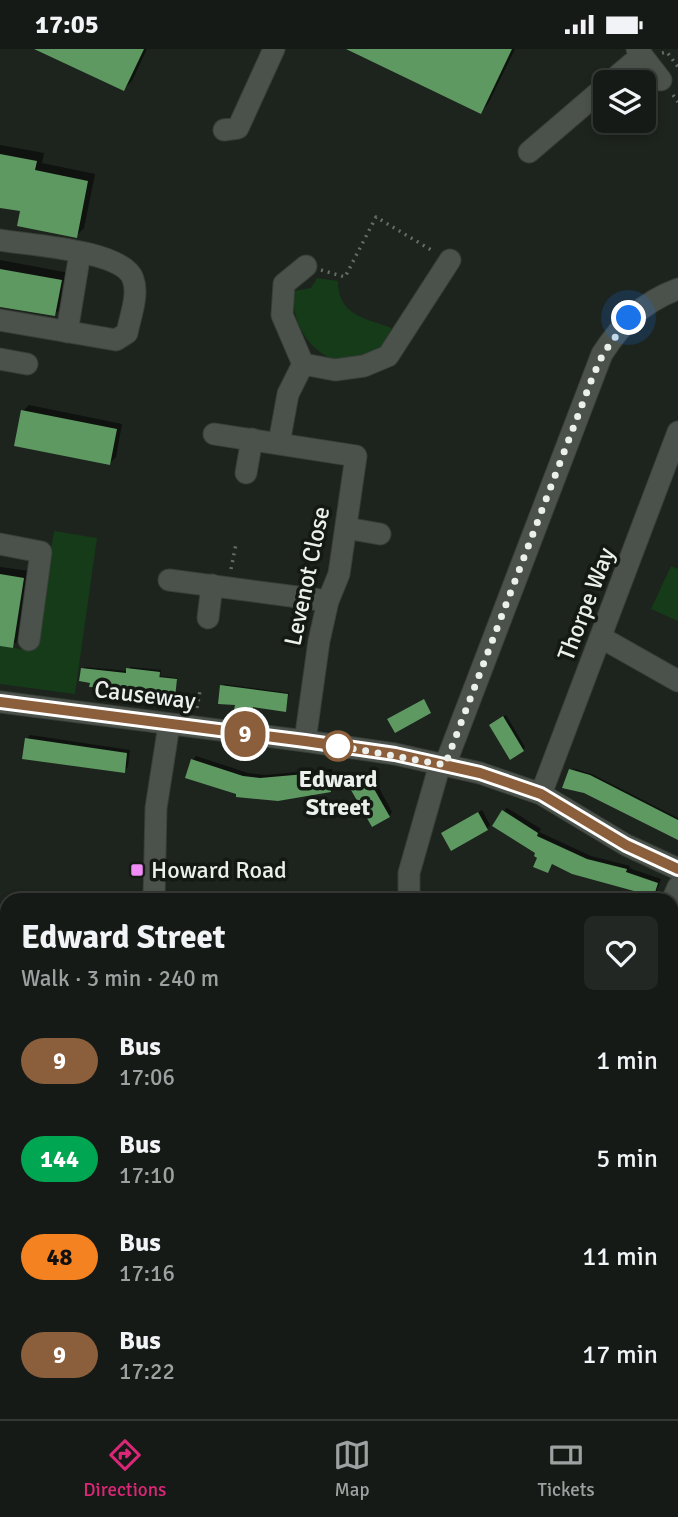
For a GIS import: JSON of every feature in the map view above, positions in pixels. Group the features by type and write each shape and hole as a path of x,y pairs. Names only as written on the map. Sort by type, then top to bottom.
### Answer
{"street":[{"path":"224,130 238,128 274,49"},
{"path":"622,70 640,52 661,79"},
{"path":"528,152 593,97"},
{"path":"0,240 102,256 132,275 134,299 127,333 116,341 0,320"},
{"path":"67,332 80,253"},
{"path":"303,364 335,370 364,366 388,356 450,260"},
{"path":"279,443 288,394 303,364 282,315 284,284 306,266"},
{"path":"409,893 410,873 443,764 603,354 629,318 661,296 678,289"},
{"path":"0,359 27,364"},
{"name":"Thorpe Way","path":"541,794 678,432"},
{"name":"Levenot Close","path":"214,434 356,456 339,574 328,601 305,741"},
{"path":"246,473 252,439"},
{"path":"346,529 380,534"},
{"path":"0,544 41,552 29,640"},
{"path":"169,580 328,601"},
{"path":"208,618 220,586"},
{"path":"602,638 678,681"},
{"name":"Causeway","path":"0,702 305,741 443,764 513,783 541,794 626,845 678,869"},
{"path":"155,893 156,808 169,725"}],"path":[{"path":"306,266 345,277 376,217 450,260"},
{"path":"220,586 236,544"}],"green space":[{"path":"317,278 338,281 342,301 348,308 363,318 392,328 378,351 362,360 345,362 317,350 306,338 298,324 294,291 311,288"},
{"path":"54,531 97,538 75,694 0,684 0,646 34,651"},
{"path":"671,566 678,569 678,621 651,609"}],"building":[{"path":"34,49 144,49 124,91"},
{"path":"346,49 512,49 481,114"},
{"path":"0,154 37,161 35,170 88,181 77,238 17,226 20,211 0,208"},
{"path":"0,269 62,280 55,316 0,307"},
{"path":"21,410 117,429 110,465 14,446"},
{"path":"0,574 24,578 13,648 0,646"},
{"path":"81,668 126,673 126,668 160,672 158,690 89,687 90,683 79,681"},
{"path":"159,677 177,679 175,698 157,696"},
{"path":"220,685 288,694 286,712 253,707 252,712 234,710 235,705 218,704"},
{"path":"424,699 431,713 395,733 387,719"},
{"path":"503,716 524,751 510,760 489,725"},
{"path":"25,738 127,753 125,773 22,759"},
{"path":"191,759 243,776 260,778 328,772 331,792 278,801 236,797 236,794 185,778"},
{"path":"569,769 590,775 678,820 678,840 584,793 562,788"},
{"path":"369,780 390,817 372,827 351,790"},
{"path":"502,810 538,833 537,836 587,859 627,869 626,872 658,883 655,893 633,893 634,891 572,874 552,864 548,873 533,867 537,858 535,853 492,826"},
{"path":"478,812 488,830 451,851 441,833"}],"bus line":[{"name":"9","path":"0,702 395,754 480,773 541,794 626,845 678,869"}],"place":[{"name":"Edward Street","path":"338,746"},
{"name":"Howard Road","path":"137,870"}],"route":[{"path":"338,746 327,744 445,765 593,376 614,335 629,318"}]}
